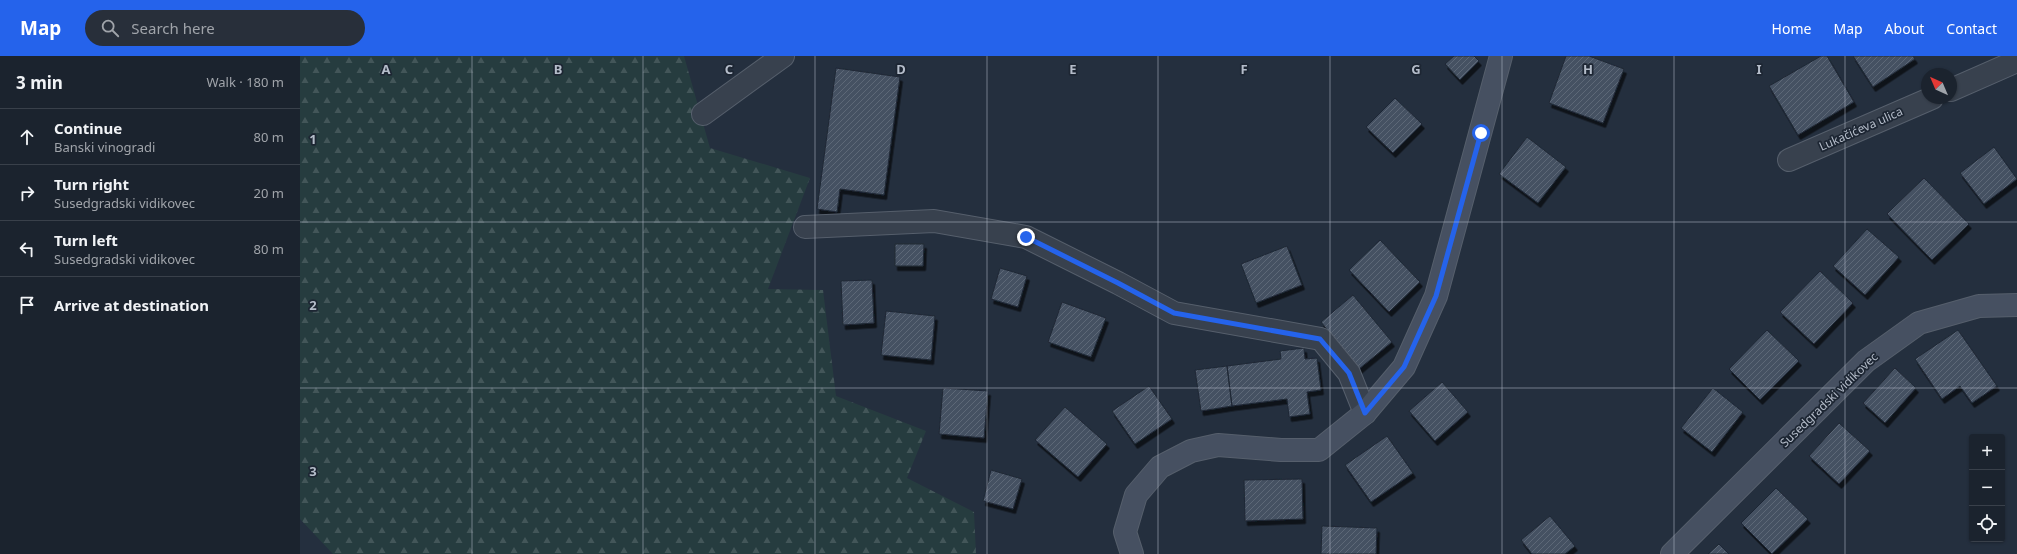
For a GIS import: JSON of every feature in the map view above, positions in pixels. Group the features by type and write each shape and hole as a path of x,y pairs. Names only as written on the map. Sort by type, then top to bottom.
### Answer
{"street":[{"path":"703,114 783,56"},
{"path":"1132,554 1125,532 1136,495 1160,467 1191,451 1218,445 1281,450 1318,450 1365,413 1404,367 1436,296 1501,56"},
{"path":"1957,87 2017,61"},
{"name":"Lukačićeva ulica","path":"1789,160 1921,103"},
{"path":"805,227 934,222 1026,237 1174,313 1320,339 1349,373 1365,413"},
{"name":"Susedgradski vidikovec","path":"1672,554 1866,361 1918,323 1979,306 2017,306"}],"green space":[{"path":"300,56 684,56 710,148 810,178 768,289 823,290 836,396 926,431 907,478 974,512 976,554 333,554 300,519"}],"building":[{"path":"1454,56 1474,56 1479,61 1460,80 1445,64"},
{"path":"1566,56 1589,56 1624,69 1603,123 1549,103"},
{"path":"1821,56 1827,56 1854,102 1798,135 1769,86"},
{"path":"1853,56 1913,56 1915,59 1873,87"},
{"path":"836,68 900,77 884,195 840,189 837,212 817,209"},
{"path":"1395,98 1422,124 1393,153 1366,127"},
{"path":"1527,137 1566,167 1538,203 1499,174"},
{"path":"1994,147 2017,179 1984,204 1960,173"},
{"path":"1924,178 1969,224 1932,260 1887,214"},
{"path":"1867,229 1899,257 1865,295 1833,266"},
{"path":"1380,240 1420,282 1389,312 1349,270"},
{"path":"895,244 924,244 923,266 895,266"},
{"path":"1287,246 1302,285 1256,303 1241,264"},
{"path":"1000,268 1027,276 1018,307 991,299"},
{"path":"1820,271 1853,303 1814,344 1780,312"},
{"path":"872,280 874,323 843,325 841,281"},
{"path":"1353,295 1392,342 1359,369 1321,322"},
{"path":"1062,302 1106,318 1091,357 1048,342"},
{"path":"886,311 935,316 931,360 881,355"},
{"path":"1767,330 1799,361 1760,400 1729,369"},
{"path":"1958,330 1997,386 1972,403 1960,386 1942,399 1915,359"},
{"path":"1304,348 1305,359 1317,358 1321,390 1307,392 1310,414 1289,417 1287,399 1232,406 1227,366 1281,359 1280,351"},
{"path":"1227,366 1232,406 1201,411 1195,370"},
{"path":"1895,368 1916,388 1885,423 1863,403"},
{"path":"1442,382 1468,412 1435,441 1409,411"},
{"path":"1149,386 1172,419 1135,444 1112,411"},
{"path":"943,388 988,391 984,438 939,434"},
{"path":"1713,388 1743,412 1712,452 1681,428"},
{"path":"1065,407 1107,444 1078,477 1035,440"},
{"path":"1839,423 1870,451 1839,484 1809,456"},
{"path":"1387,436 1413,473 1371,502 1345,465"},
{"path":"991,470 1022,479 1013,509 983,501"},
{"path":"1302,479 1303,519 1245,521 1244,480"},
{"path":"1776,488 1808,519 1772,554 1741,523"},
{"path":"1550,516 1575,546 1565,554 1532,554 1521,540"},
{"path":"1322,526 1377,528 1376,554 1321,554"},
{"path":"1719,544 1729,554 1708,554"}],"route":[{"path":"1026,237 1174,313 1320,339 1349,373 1365,413 1404,367 1436,296 1481,133"}]}
